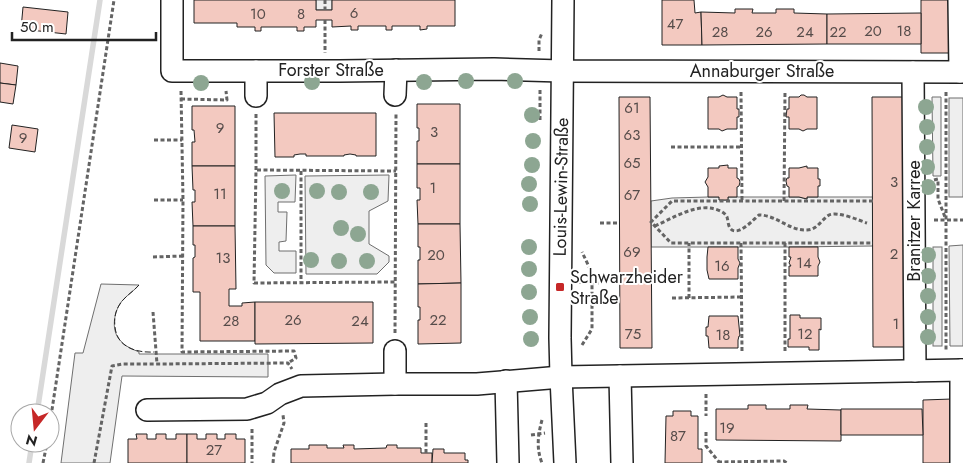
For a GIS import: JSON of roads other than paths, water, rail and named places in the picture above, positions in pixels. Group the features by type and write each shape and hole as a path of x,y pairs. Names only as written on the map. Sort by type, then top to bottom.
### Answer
{"street":[{"name":"Forster Straße","path":"172,0 172,71 524,69 562,71"},
{"name":"Louis-Lewin-Straße","path":"563,0 560,270 571,377 565,463"},
{"path":"959,0 961,72"},
{"path":"395,95 396,70"},
{"path":"256,71 256,96"},
{"name":"Annaburger Straße","path":"562,71 961,72"},
{"name":"Branitzer Karree","path":"913,72 916,370"},
{"path":"395,351 395,384"},
{"path":"147,410 247,409 266,403 280,394 301,386 477,384 571,377 962,370 961,463"},
{"path":"620,376 622,463"},
{"path":"506,381 508,463"}],"waterway":[{"path":"39,403 100,0"},
{"path":"29,463 30,453"}],"place":[{"name":"Schwarzheider Straße","path":"560,287"}]}
